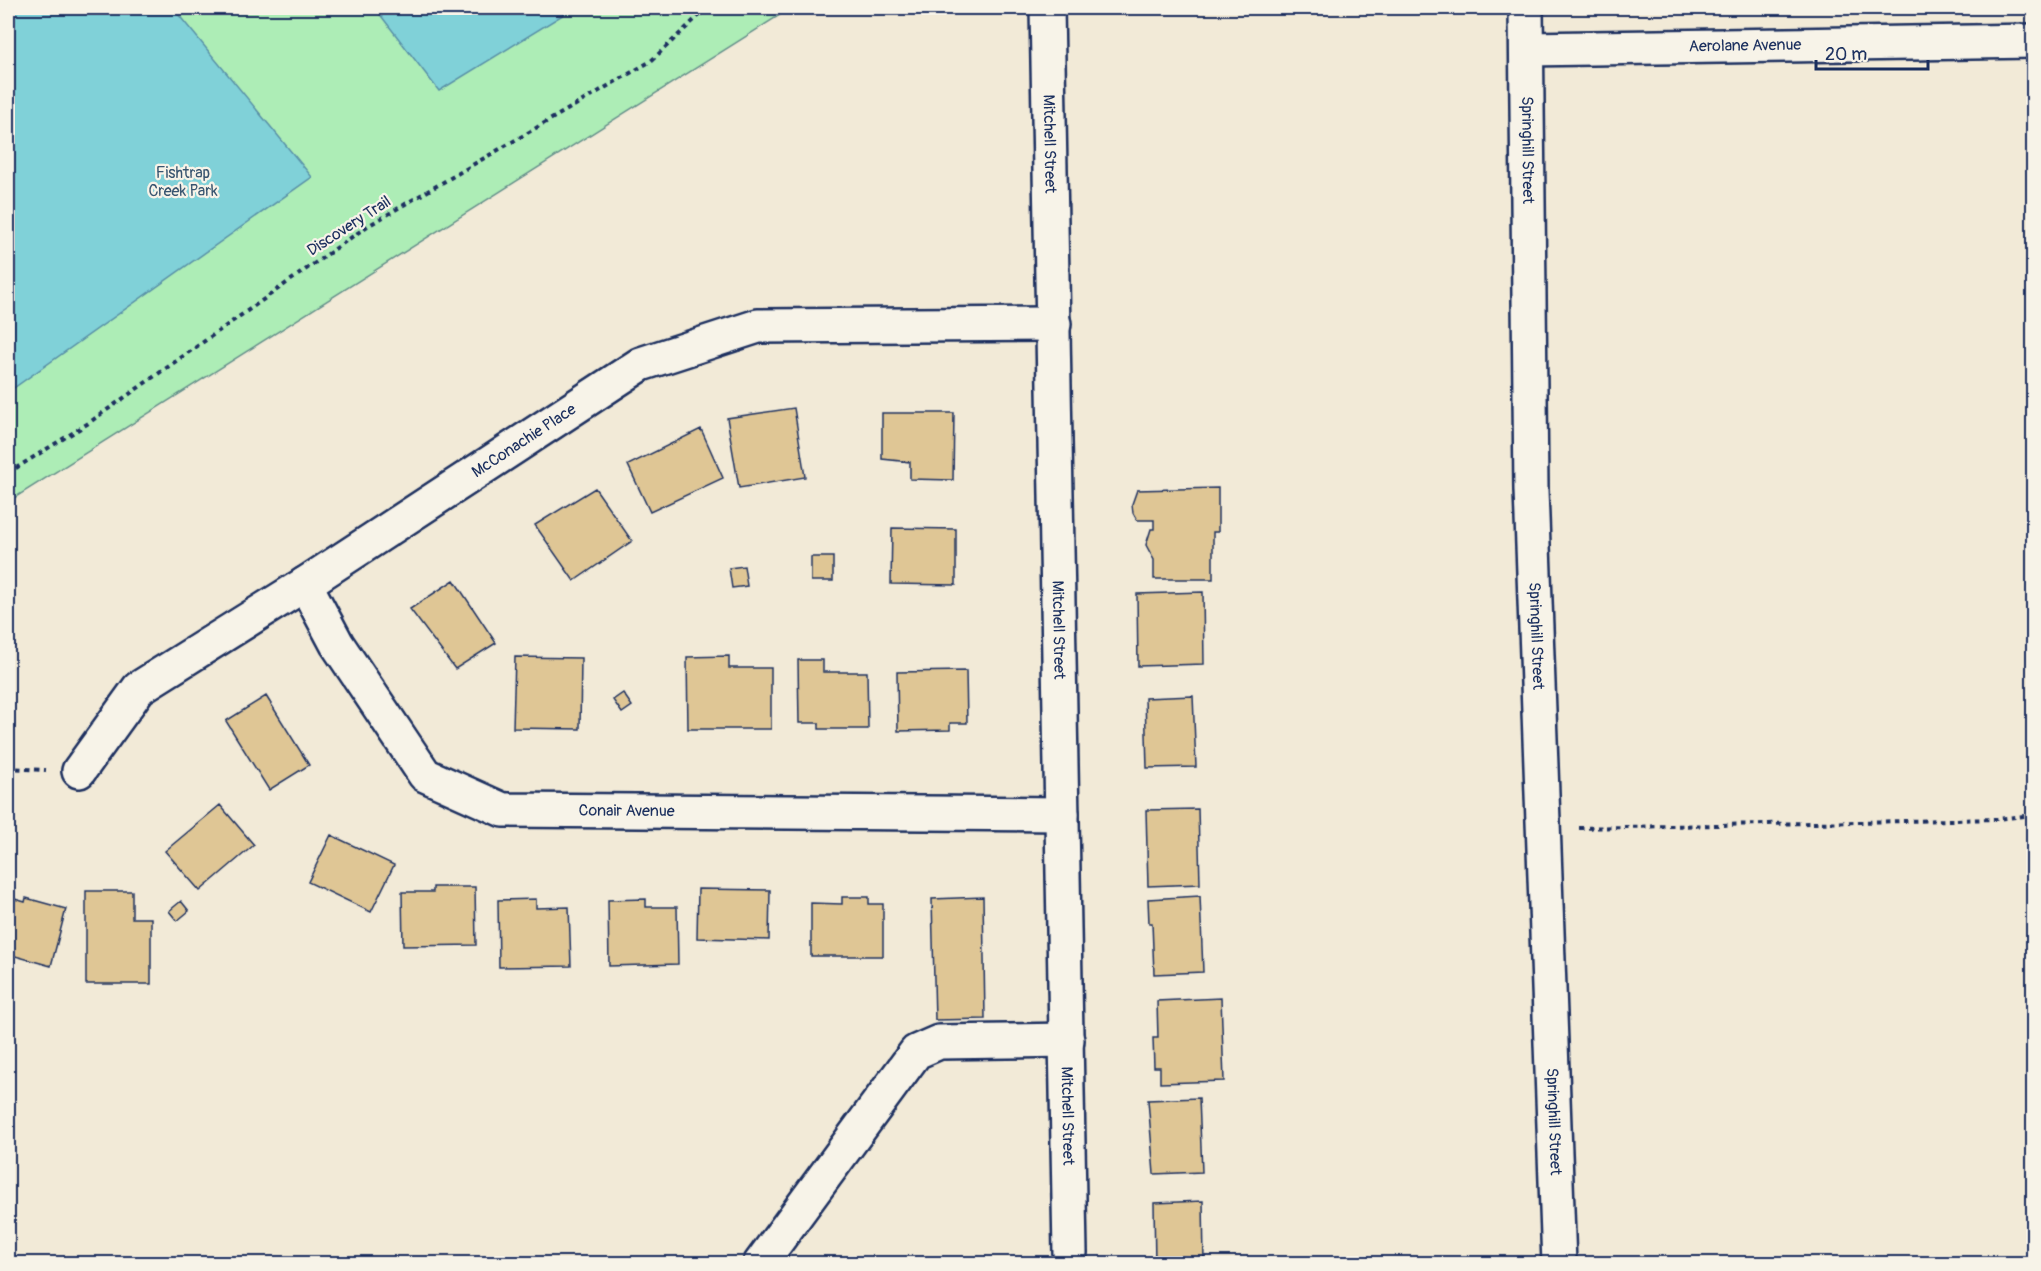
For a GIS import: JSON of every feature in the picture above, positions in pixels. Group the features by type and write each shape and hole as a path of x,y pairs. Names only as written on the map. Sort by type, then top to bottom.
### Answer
{"street":[{"name":"Mitchell Street","path":"1047,8 1070,1253"},
{"name":"Springhill Street","path":"1526,8 1531,490 1559,1263"},
{"name":"Aerolane Avenue","path":"1527,49 2034,41"},
{"name":"McConachie Place","path":"79,771 139,688 305,584 641,364 758,326 1054,324"},
{"name":"Conair Avenue","path":"305,584 337,644 425,775 503,810 1062,814"},
{"path":"759,1263 916,1052 939,1042 1067,1040"}],"path":[{"name":"Discovery Trail","path":"8,473 87,424 366,227 651,61 707,8"},
{"path":"1545,829 1998,819 2034,815"}],"green space":[{"name":"Fishtrap Creek Park","path":"8,8 791,8 8,502"}],"water":[{"path":"8,8 173,8 312,177 8,392"},
{"path":"375,8 574,8 439,91"}],"building":[{"path":"794,408 805,477 739,488 727,418"},
{"path":"882,413 954,413 953,480 910,479 910,462 882,459"},
{"path":"701,429 723,478 650,512 628,465"},
{"path":"595,488 632,541 574,581 535,525"},
{"path":"1218,488 1218,532 1213,532 1213,579 1154,579 1154,560 1146,545 1151,529 1154,529 1154,520 1137,520 1133,513 1132,504 1137,490"},
{"path":"892,528 956,529 956,585 891,584"},
{"path":"811,557 833,557 833,581 811,581"},
{"path":"744,566 747,586 732,588 729,568"},
{"path":"454,580 496,643 455,669 410,609"},
{"path":"1203,592 1204,664 1138,666 1137,594"},
{"path":"729,656 729,668 771,668 771,729 688,729 687,657"},
{"path":"515,657 581,658 580,729 513,728"},
{"path":"798,660 823,660 823,672 867,672 868,729 819,729 819,723 799,723"},
{"path":"966,671 967,723 950,723 950,730 898,731 897,672"},
{"path":"623,693 632,706 622,713 613,700"},
{"path":"266,696 309,765 269,790 226,721"},
{"path":"1193,696 1196,767 1147,768 1145,698"},
{"path":"220,805 254,845 200,891 165,851"},
{"path":"1198,809 1200,884 1148,886 1146,810"},
{"path":"331,835 394,865 371,912 308,882"},
{"path":"433,887 475,887 476,945 403,946 402,892 433,892"},
{"path":"698,889 770,890 769,940 697,938"},
{"path":"86,891 132,891 132,918 151,918 151,984 86,984"},
{"path":"1200,896 1203,972 1154,974 1152,923 1149,923 1148,899"},
{"path":"8,897 25,902 26,898 66,909 51,966 8,954"},
{"path":"842,897 869,897 869,904 883,904 883,956 811,956 811,903 842,904"},
{"path":"983,897 985,1019 935,1020 932,899"},
{"path":"536,899 536,908 569,907 571,966 499,967 498,900"},
{"path":"646,899 646,907 677,907 678,964 609,966 608,900"},
{"path":"181,901 189,911 177,921 169,911"},
{"path":"1221,998 1224,1081 1160,1083 1160,1067 1154,1067 1153,1038 1158,1038 1157,1001"},
{"path":"1199,1098 1202,1172 1154,1174 1148,1100"},
{"path":"1203,1201 1204,1264 1155,1264 1154,1203"}]}
